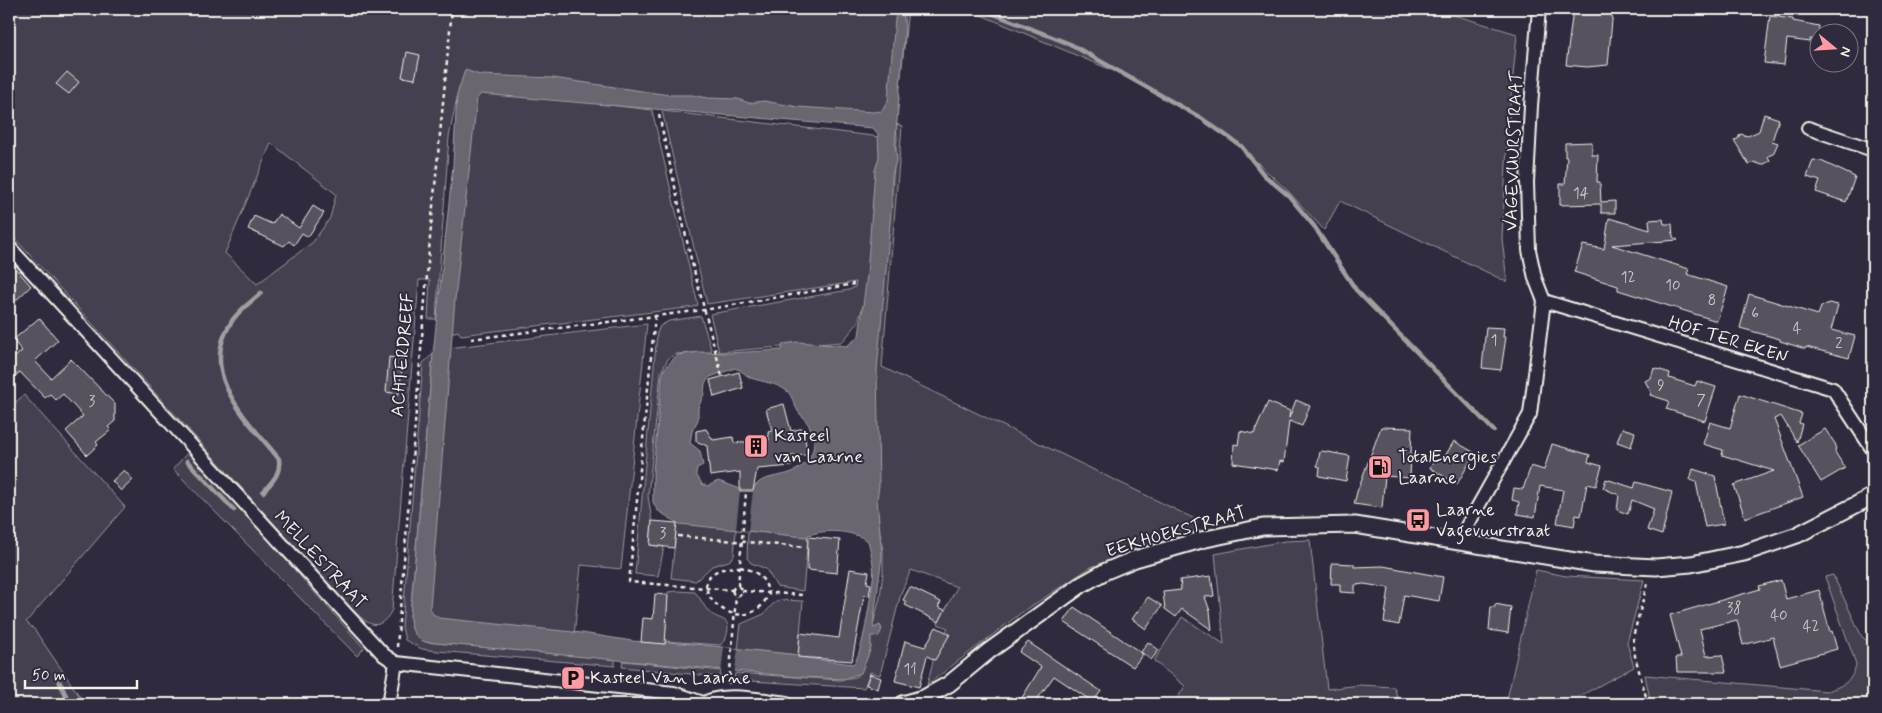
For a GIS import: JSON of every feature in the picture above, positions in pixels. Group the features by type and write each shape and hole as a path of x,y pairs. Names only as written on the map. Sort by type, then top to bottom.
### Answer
{"street":[{"name":"VAGEVUURSTRAAT","path":"1458,542 1530,414 1544,301 1535,278 1529,250 1528,182 1531,106 1539,9"},
{"path":"1808,128 1873,150"},
{"name":"MELLESTRAAT","path":"9,247 384,655 396,663"},
{"name":"HOF TER EKEN","path":"1544,301 1833,389 1873,450"},
{"name":"EEKHOEKSTRAAT","path":"903,704 924,698 949,684 989,651 1081,585 1106,571 1135,559 1201,540 1263,527 1355,525 1651,575 1744,553 1797,535 1873,496"},
{"path":"389,704 396,663 674,693 706,704 713,700 728,699 784,704"}],"path":[{"name":"ACHTERDREEF","path":"396,663 430,238 452,9"},
{"path":"659,115 704,310 722,376"},
{"path":"471,339 704,310 854,284"},
{"path":"655,316 629,582 732,590 738,586"},
{"path":"746,492 738,586 742,591 803,595"},
{"path":"678,536 803,547"},
{"path":"740,567 755,571 765,579 769,594 761,606 750,613 734,613 716,607 708,596 706,588 709,576 714,572 723,568 740,567"},
{"path":"1639,579 1651,575"},
{"path":"1648,704 1635,656 1633,637 1651,575"},
{"path":"728,699 736,596 732,590"},
{"path":"736,596 742,591"}],"shaded area":[{"path":"9,9 908,9 896,124 902,126 882,367 1197,520 1197,531 1091,567 1021,613 927,685 936,649 948,628 938,624 957,587 911,570 901,593 880,675 870,672 864,688 734,680 735,673 840,680 856,677 862,668 880,597 883,572 883,551 871,468 877,339 897,138 896,125 459,88 449,137 436,319 428,319 430,280 419,280 392,610 387,618 376,625 360,617 349,606 9,232","holes":["271,143 336,194 330,218 313,242 257,284 225,253"]},
{"path":"898,9 903,9 905,29 895,144 897,158 892,174 892,201 877,370 879,486 877,499 882,556 873,626 874,628 880,625 882,629 879,636 871,636 871,648 861,673 844,679 799,677 425,642 418,638 412,629 410,617 433,354 453,165 457,95 465,70 480,75 553,78 669,95 738,99 749,103 764,101 798,107 882,111 888,101 895,19","holes":["481,94 873,128 878,134 879,157 875,170 867,275 859,336 847,346 798,342 783,344 782,350 728,353 699,352 677,355 664,369 662,376 653,471 653,502 657,510 679,524 805,537 828,531 854,534 868,541 873,565 873,579 863,637 857,659 853,664 798,657 798,655 694,644 632,641 582,633 439,618 432,613 430,607 455,299 477,98","735,368 751,378 774,384 787,391 811,429 813,437 812,453 801,467 787,474 759,482 752,491 740,491 738,488 718,481 708,486 702,484 696,474 697,468 703,465 700,451 690,443 692,431 698,420 698,408 704,394 705,383 710,377"]},
{"path":"967,9 1434,9 1517,34 1508,128 1502,238 1507,282 1340,201 1324,230 1289,192 1227,134 1149,86"},
{"path":"482,90 652,110 698,305 461,335 458,331 450,333 475,97"},
{"path":"662,111 881,137 868,288 858,323 842,342 719,352 710,314 849,290 855,287 856,282 707,304"},
{"path":"701,316 712,352 675,354 668,359 661,372 648,496 652,521 650,545 664,547 658,576 635,574 657,333 660,326 669,321"},
{"path":"647,324 621,569 581,565 574,636 434,621 427,613 448,348"},
{"path":"433,354 410,617 414,632 426,642 615,659 615,666 437,651 422,649 405,640 402,627 423,363"},
{"path":"24,395 125,507 26,622 34,629 85,704 9,704 9,408"},
{"path":"189,451 364,648 357,656 173,469"},
{"path":"677,523 736,529 734,556 729,561 712,566 696,581 671,578"},
{"path":"748,531 808,537 803,591 777,587 766,569 751,563 747,558"},
{"path":"1310,540 1327,689 1360,685 1394,687 1398,699 1441,704 1174,704 1185,686 1154,661 1182,617 1224,644 1215,554 1285,541"},
{"path":"1536,570 1566,576 1644,580 1627,643 1634,667 1565,704 1506,704"},
{"path":"1833,575 1862,637 1873,645 1873,704 1651,704 1645,675 1827,691 1846,682 1855,670 1856,664 1825,577"},
{"path":"668,592 695,592 709,612 725,620 728,627 725,641 720,645 665,641"},
{"path":"780,600 803,601 798,655 738,649 741,624 764,614 773,604"},
{"path":"623,661 721,671 720,677 622,667"}],"pier":[{"path":"740,491 753,491 748,531 736,529"},
{"path":"724,647 738,649 734,675 721,673"}],"building":[{"path":"1573,9 1613,9 1608,65 1587,67 1566,65"},
{"path":"1770,16 1793,19 1793,21 1810,24 1810,42 1787,39 1784,65 1764,63"},
{"path":"407,52 420,55 415,79 402,77"},
{"path":"67,72 79,82 69,94 56,84"},
{"path":"1764,114 1779,119 1772,141 1778,143 1773,154 1768,156 1770,161 1762,165 1754,162 1749,165 1734,140 1738,139 1740,134 1748,136 1759,131"},
{"path":"1592,142 1592,155 1598,155 1597,182 1600,182 1601,202 1615,201 1615,213 1601,213 1601,204 1560,205 1560,184 1565,184 1567,157 1565,157 1565,143"},
{"path":"1813,160 1821,161 1855,177 1846,202 1816,192 1820,181 1807,177"},
{"path":"313,206 324,213 308,237 302,233 294,245 289,241 284,246 248,229 254,216 272,224 279,214 299,228"},
{"path":"1609,218 1650,230 1649,220 1663,219 1664,224 1672,224 1673,237 1678,240 1612,245 1689,269 1687,274 1728,287 1717,321 1618,290 1618,286 1574,272 1583,245 1604,249"},
{"path":"9,261 31,286 9,307"},
{"path":"1749,294 1818,315 1821,307 1829,303 1838,305 1831,330 1855,336 1849,358 1806,347 1805,349 1780,341 1780,339 1740,328"},
{"path":"39,318 58,340 35,361 51,378 71,359 115,404 115,421 108,427 111,430 96,442 98,445 87,455 66,431 83,416 63,394 56,400 50,394 45,398 20,372 9,381 9,362 22,351 13,340"},
{"path":"1486,327 1504,328 1503,337 1506,337 1501,370 1482,368"},
{"path":"389,357 403,359 399,394 386,392"},
{"path":"1654,368 1670,373 1669,378 1695,386 1697,381 1716,387 1705,421 1666,409 1669,401 1650,395 1651,392 1645,381 1651,378"},
{"path":"739,372 743,388 714,397 710,380"},
{"path":"1740,394 1802,414 1799,423 1802,424 1797,442 1781,416 1774,419 1803,497 1745,518 1734,485 1774,471 1722,455 1723,450 1703,444 1710,422 1730,428"},
{"path":"1296,400 1310,406 1302,426 1289,421 1284,462 1280,461 1278,470 1233,463 1234,444 1238,445 1240,431 1254,434 1268,402 1290,411 1289,418"},
{"name":"Kasteel van Laarne","path":"784,404 791,431 804,428 807,455 791,456 792,466 757,469 753,491 740,491 740,472 710,476 707,446 696,441 696,431 706,429 713,440 733,437 734,443 769,440 768,432 772,431 766,409"},
{"path":"1381,427 1412,428 1410,478 1385,476 1382,508 1354,504 1357,492"},
{"path":"1622,428 1635,432 1631,447 1617,442"},
{"path":"1825,429 1836,445 1835,452 1845,468 1821,482 1798,445"},
{"path":"1454,441 1475,453 1457,484 1430,468 1438,454 1444,458"},
{"path":"1552,444 1590,455 1588,462 1602,466 1596,486 1587,484 1581,516 1576,515 1574,526 1557,523 1563,490 1540,486 1535,517 1517,514 1519,502 1512,500 1514,488 1523,489 1531,466 1544,470"},
{"path":"1320,452 1350,456 1346,481 1319,476 1320,467 1317,466"},
{"path":"1693,469 1715,476 1724,524 1705,527 1696,482 1690,480"},
{"path":"124,470 133,480 121,491 112,481"},
{"path":"1606,479 1634,488 1636,482 1672,492 1662,535 1647,530 1654,509 1632,500 1628,514 1617,510 1619,495 1603,488"},
{"path":"652,521 677,523 674,548 650,545"},
{"path":"808,537 840,540 837,573 807,570"},
{"path":"1332,563 1354,564 1354,567 1383,566 1443,577 1439,601 1404,595 1399,625 1384,622 1389,588 1364,584 1355,585 1355,593 1340,592 1340,584 1331,584"},
{"path":"850,569 869,572 867,583 871,584 869,596 864,595 852,661 798,657 800,633 839,638"},
{"path":"1211,576 1214,596 1205,597 1210,611 1212,630 1182,609 1176,617 1165,609 1163,592 1181,590 1180,580"},
{"path":"1781,580 1786,599 1819,590 1830,632 1832,631 1837,649 1780,665 1773,637 1743,645 1737,620 1700,629 1706,656 1722,655 1726,672 1677,672 1676,657 1681,657 1670,615 1760,589 1759,586"},
{"path":"910,587 941,602 938,607 945,610 939,622 905,605 907,602 903,600"},
{"path":"655,594 668,595 665,644 641,642 643,618 653,619"},
{"path":"1148,597 1162,606 1146,629 1132,619"},
{"path":"1495,604 1511,607 1508,633 1489,630 1491,607 1495,607"},
{"path":"1074,607 1143,654 1133,667 1064,622"},
{"path":"936,627 950,634 935,660 927,656 919,687 895,681 905,641 925,647"},
{"path":"1028,642 1101,691 1093,702 1054,676 1034,704 1018,704 1041,667 1019,652"},
{"path":"1148,642 1159,650 1151,660 1141,652"},
{"path":"870,674 881,678 878,689 866,685"}],"waterway":[{"path":"981,9 1070,44 1201,118 1241,146 1264,175 1289,196 1314,226 1356,290 1494,431"},
{"path":"261,293 235,316 229,326 221,345 220,363 224,380 242,414 279,459 279,469 273,481 263,492"},
{"path":"187,461 234,510"},
{"path":"59,681 70,704"}],"place":[{"name":"Kasteel van Laarne","path":"756,446"},
{"name":"TotalEnergies Laarne","path":"1380,467"},
{"name":"Laarne Vagevuurstraat","path":"1418,520"},
{"name":"Kasteel Van Laarne","path":"573,678"}]}
